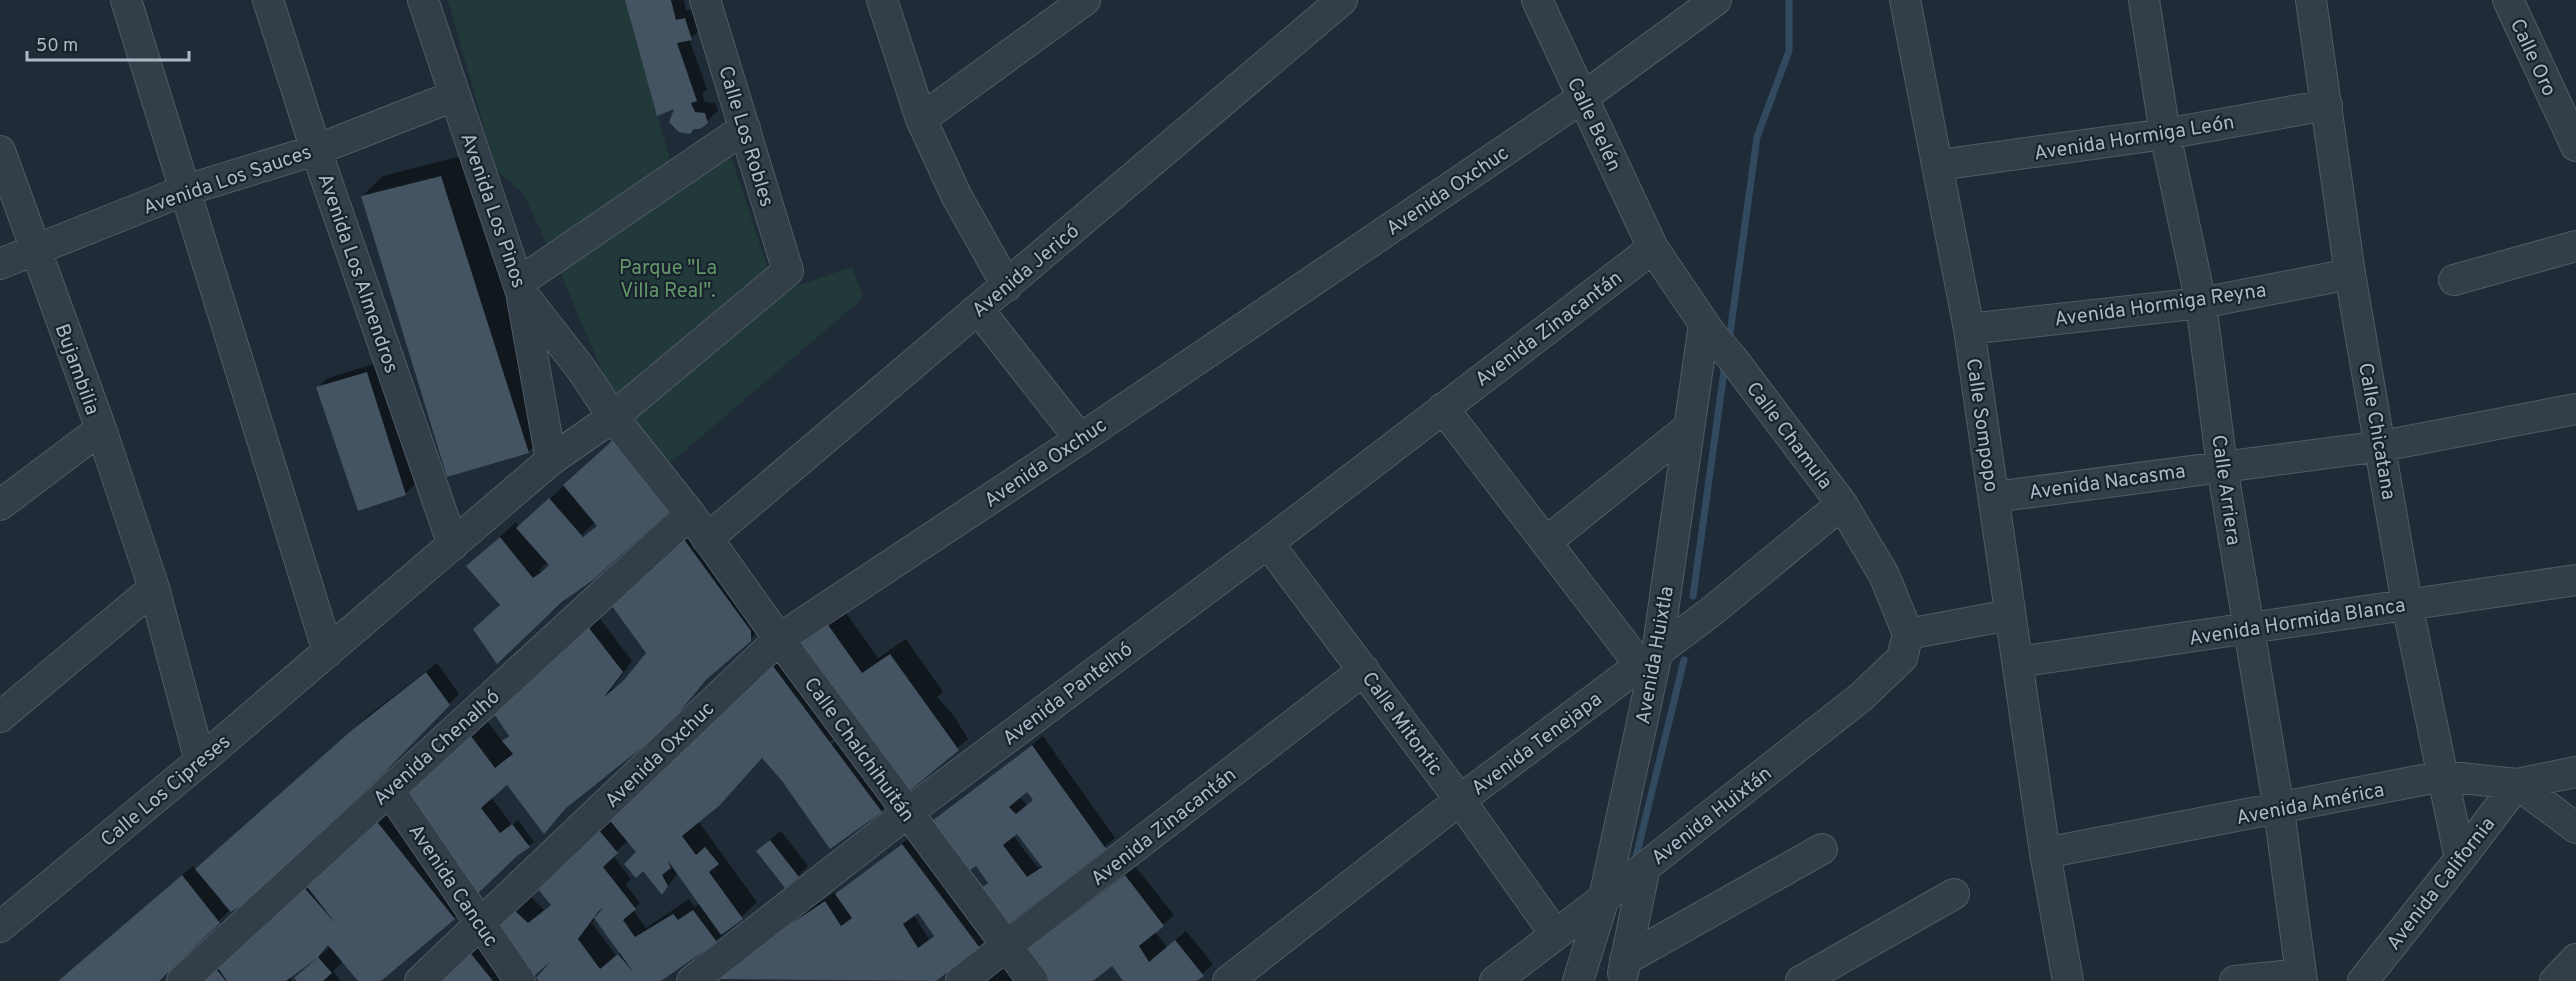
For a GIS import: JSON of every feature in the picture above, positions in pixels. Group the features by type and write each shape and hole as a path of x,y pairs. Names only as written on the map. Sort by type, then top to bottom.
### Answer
{"street":[{"path":"126,0 183,191 328,652"},
{"name":"Avenida Los Almendros","path":"268,0 316,150 453,545"},
{"name":"Avenida Los Pinos","path":"423,0 520,287 582,370 613,417 690,514"},
{"name":"Calle Los Robles","path":"705,0 788,271"},
{"path":"882,0 921,119 957,197 1006,286"},
{"name":"Calle Belén","path":"1537,0 1653,248"},
{"name":"Avenida Oxchuc","path":"420,981 779,639 1080,439 1582,98 1716,0"},
{"name":"Calle Arriera","path":"2144,0 2165,134 2200,303 2222,466 2279,810 2301,978"},
{"name":"Calle Chicatana","path":"2311,0 2350,274 2382,446 2407,604 2460,860"},
{"name":"Calle Oro","path":"2508,0 2576,146"},
{"name":"Calle Sompopo","path":"1912,1 1969,329 2044,853 2068,981"},
{"path":"921,119 1077,2"},
{"name":"Avenida Jericó","path":"707,539 1006,286 1331,4"},
{"name":"Avenida Los Sauces","path":"0,264 183,191 316,150 454,96"},
{"name":"Avenida Hormiga León","path":"1939,165 2165,134 2327,105"},
{"path":"552,460 520,287 745,128"},
{"name":"Bujambilia","path":"0,151 101,429 154,588 200,761"},
{"path":"2454,280 2576,246"},
{"name":"Calle Chamula","path":"1653,248 1707,329 1732,358 1842,504 1884,575 1908,634"},
{"name":"Avenida Zinacantán","path":"1443,408 1653,248"},
{"name":"Calle Los Cipreses","path":"0,927 200,761 552,460 613,417 788,271"},
{"name":"Avenida Hormiga Reyna","path":"1969,329 2200,303 2350,274"},
{"path":"978,309 1080,439"},
{"name":"Avenida Huixtla","path":"1578,981 1604,898 1649,659 1687,429 1707,329"},
{"path":"1443,408 1546,542 1649,659"},
{"name":"Avenida Pantelhó","path":"692,981 907,813 1268,543 1443,408"},
{"name":"Avenida Nacasma","path":"1994,497 2382,446 2576,409"},
{"path":"0,505 101,429"},
{"path":"1546,542 1687,429"},
{"name":"Avenida Tenejapa","path":"1228,981 1460,800 1649,659 1842,504"},
{"name":"Calle Chalchihuitán","path":"690,514 907,813 1034,981"},
{"name":"Avenida Chenalhó","path":"182,981 690,514"},
{"name":"Calle Mitontic","path":"1268,543 1460,800 1555,934"},
{"name":"Avenida Hormida Blanca","path":"2018,662 2576,580"},
{"path":"0,717 154,588"},
{"path":"1908,634 2009,615"},
{"name":"Avenida Huixtán","path":"1495,981 1645,867 1860,697 1902,658 1908,634"},
{"name":"Avenida Zinacantán","path":"961,981 1364,670"},
{"name":"Avenida América","path":"2044,853 2279,810 2443,776 2517,784 2576,772"},
{"path":"2517,784 2576,828"},
{"name":"Avenida California","path":"2363,981 2460,860 2517,784"},
{"name":"Avenida Cancuc","path":"388,790 520,981"},
{"path":"1623,971 1822,849"},
{"path":"1623,971 1645,867"},
{"path":"1801,981 1954,894"},
{"path":"2555,981 2576,959"},
{"path":"2235,981 2301,978"}],"green space":[{"name":"Parque \"La Villa Real\".","path":"448,0 625,0 676,181 728,148 776,293 852,267 863,298 667,466 625,425 560,272 523,193 496,170"}],"building":[{"path":"625,0 671,0 676,20 685,18 692,40 677,43 697,101 691,103 695,112 705,113 708,123 700,129 694,129 690,134 679,132 669,122 674,109 657,116"},
{"path":"441,176 529,453 447,477 361,196"},
{"path":"367,372 406,495 358,511 316,387"},
{"path":"612,441 670,511 593,580 562,602 497,664 473,629 500,605 466,566 500,537 533,578 540,573 549,565 516,528 549,498 583,537 597,526 563,485"},
{"path":"683,538 751,631 751,641 706,680 665,729 565,809 544,834 507,785 481,808 500,833 512,824 530,847 517,856 471,900 398,796 468,732 495,768 513,754 502,741 509,736 492,711 586,624 623,672 604,697 624,680 646,653 609,602"},
{"path":"826,622 862,673 890,654 959,750 908,792 796,640"},
{"path":"773,666 882,812 830,849 782,781 762,758 719,806 682,836 696,855 705,847 719,864 709,872 743,919 721,935 668,861 671,868 662,875 668,886 662,895 643,871 636,878 624,864 636,852 606,816"},
{"path":"426,672 450,705 382,775 245,903 231,912 195,869 352,730"},
{"path":"1032,745 1106,849 1003,928 976,891 988,883 976,866 964,874 928,824","holes":["1027,792 1033,800 1016,814 1009,807","1017,834 1042,867 1027,877 1003,845"]},
{"path":"374,818 455,919 381,981 358,981 328,945 318,957 332,973 323,981 297,981 294,978 317,958 286,981 227,981 215,964 302,885 336,924 301,879"},
{"path":"597,828 618,853 603,867 636,909 623,920 635,937 673,914 678,920 693,910 717,942 661,981 539,981 536,978 550,962 528,981 488,927 512,908 528,923 551,905 534,884","holes":["604,907 594,918 634,973 618,954 600,969 578,939 598,912"]},
{"path":"770,840 799,877 785,888 756,851"},
{"path":"902,844 980,948 936,981 719,979 771,937 825,901 841,926 852,918 835,894","holes":["918,913 934,936 918,948 903,924"]},
{"path":"182,875 220,923 159,981 58,981"},
{"path":"1125,875 1164,926 1139,946 1149,962 1175,940 1204,976 1197,981 1123,981 1112,966 1093,981 1046,981 1024,952"},
{"path":"467,949 493,981 430,981"},
{"path":"217,970 226,981 202,981"}],"waterway":[{"path":"1729,341 1757,137 1789,51 1789,0"},
{"path":"1693,596 1725,364"},
{"path":"1635,861 1684,660"}]}
